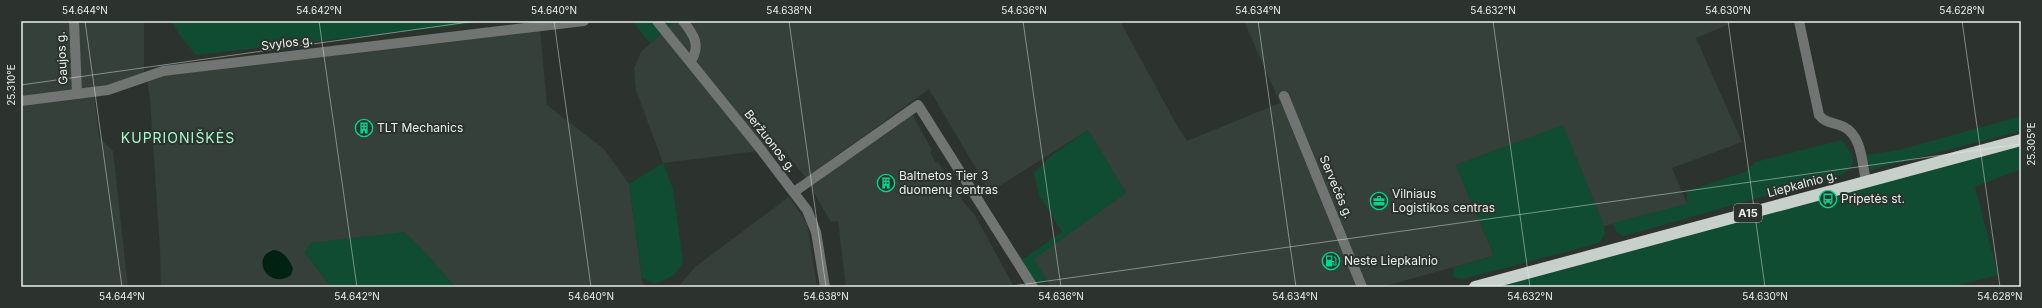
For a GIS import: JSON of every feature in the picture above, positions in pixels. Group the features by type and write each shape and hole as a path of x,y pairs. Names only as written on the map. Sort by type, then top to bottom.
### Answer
{"highway":[{"name":"Liepkalnio g.","path":"1475,287 2021,140"}],"street":[{"name":"Gaujos g.","path":"74,21 77,94"},
{"name":"Svylos g.","path":"21,101 108,90 163,71 584,21"},
{"path":"657,21 691,61 696,54 696,45 693,33 683,21"},
{"path":"1799,21 1819,115 1825,122 1844,127 1856,138 1866,181"},
{"name":"Beržuonos g.","path":"691,61 794,192 812,220 816,232 825,287"},
{"name":"Servečės g.","path":"1284,96 1362,287"},
{"path":"794,192 918,104 1033,287"}],"shaded area":[{"path":"21,21 72,21 74,91 21,98"},
{"path":"76,21 144,21 144,73 107,86 81,90"},
{"path":"172,21 495,21 196,55 178,33"},
{"path":"632,21 675,21 650,43"},
{"path":"675,21 1120,21 1175,122 1187,141 1280,103 1244,21 1737,21 1696,38 1742,142 1672,168 1687,204 1604,226 1563,126 1456,165 1494,256 1381,287 1051,287 1033,259 1126,193 1088,130 990,192 929,89 806,178 782,148 663,163 636,90 634,68 641,52"},
{"path":"540,30 547,105 604,149 629,184 643,287 455,287 421,248 404,232 305,253 331,287 161,287 160,249 150,98 147,80 155,77"},
{"path":"94,96 99,137 113,151 128,287 21,287 21,105"},
{"path":"912,114 932,150 930,152 936,163 938,162 964,203 975,215 1014,287 846,287 838,221 831,222 810,186"},
{"path":"2021,116 2021,131 1870,170 1866,155 1899,150"},
{"path":"1563,125 1604,226 1605,234 1599,243 1463,279 1453,277 1454,269 1452,268 1494,256 1456,165"},
{"path":"1088,130 1126,193 1034,259 1047,281 1039,284 1033,280 1022,260 1062,232 1039,195 1034,173 1051,156"},
{"path":"1842,140 1853,158 1852,166 1843,174 1624,236 1618,233 1613,223 1687,204 1687,191 1745,172 1755,162"},
{"path":"2021,145 2021,169 1975,187 1998,275 1952,287 1494,287"},
{"path":"663,163 673,189 683,263 673,276 655,284 642,278 629,184"},
{"path":"789,197 807,223 817,287 678,287 695,267"},
{"path":"404,232 421,248 455,287 331,287 305,253 310,243"},
{"path":"274,250 281,252 288,259 293,268 291,275 282,279 275,279 264,271 263,259 267,253"}],"place":[{"name":"TLT Mechanics","path":"364,128"},
{"name":"Baltnetos Tier 3 duomenų centras","path":"886,183"},
{"name":"Pripetės st.","path":"1828,199"},
{"name":"Vilniaus Logistikos centras","path":"1379,201"},
{"name":"Neste Liepkalnio","path":"1331,261"}],"district":[{"name":"KUPRIONIŠKĖS","path":"178,138"}]}
